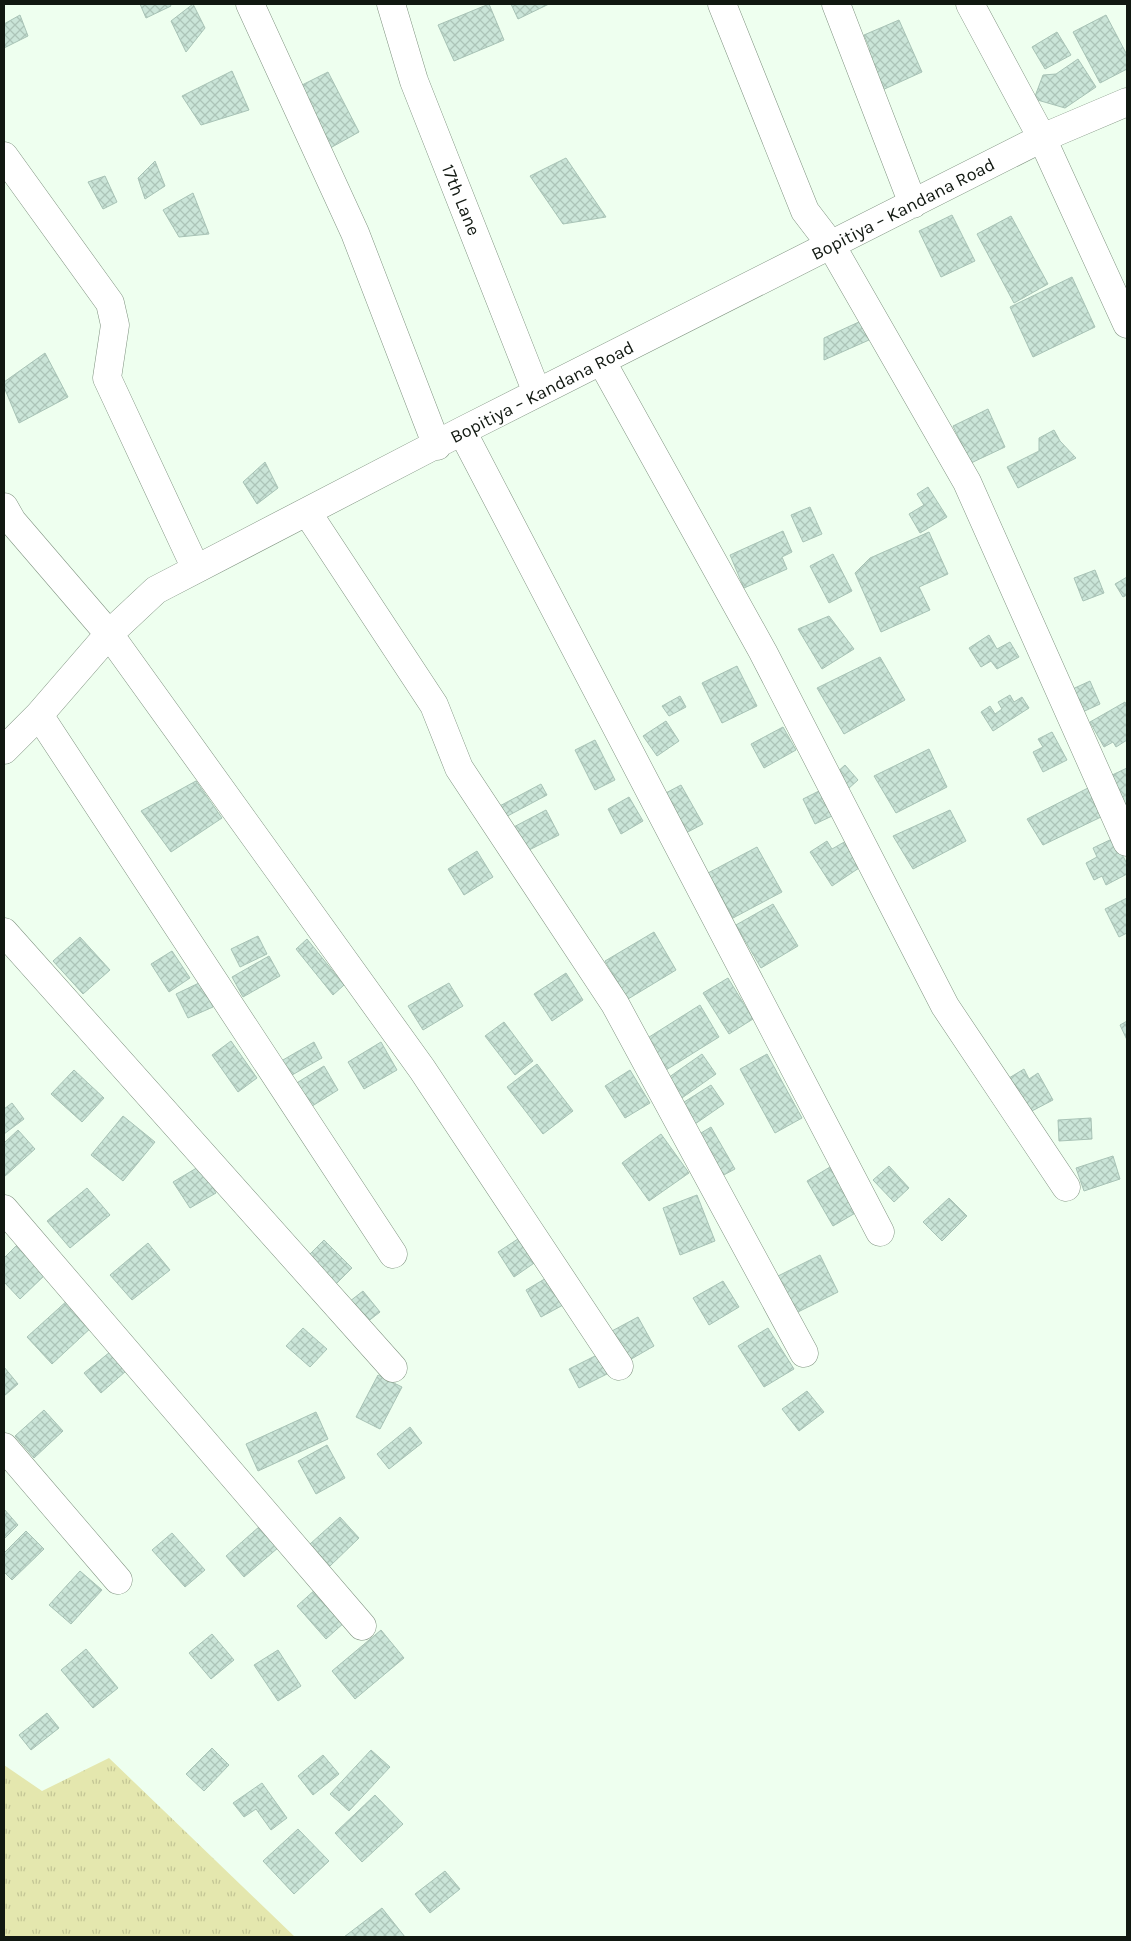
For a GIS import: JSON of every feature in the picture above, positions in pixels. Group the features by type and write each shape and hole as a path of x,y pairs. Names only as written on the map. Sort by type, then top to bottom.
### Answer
{"street":[{"path":"250,4 355,233 437,446"},
{"name":"17th Lane","path":"391,4 414,81 537,393"},
{"path":"722,4 805,210 831,245 968,482 1127,842"},
{"path":"836,4 913,204"},
{"path":"970,4 1042,138 1127,324"},
{"name":"Bopitiya – Kandana Road","path":"4,750 39,715 110,634 156,590 437,446 462,431 602,362 1042,138 1124,109"},
{"path":"4,156 110,303 115,326 108,378 196,569"},
{"path":"602,362 763,652 945,1006 1066,1187"},
{"path":"462,431 880,1232"},
{"path":"4,507 12,521 110,634 422,1069 620,1366"},
{"path":"307,512 434,705 459,768 615,1004 804,1353"},
{"path":"39,715 393,1254"},
{"path":"4,932 393,1368"},
{"path":"4,1210 362,1626"},
{"path":"4,1447 118,1580"}],"green space":[{"path":"109,1758 295,1937 4,1937 4,1765 42,1791"}],"building":[{"path":"140,4 170,4 171,6 146,18"},
{"path":"193,4 205,28 186,52 171,21"},
{"path":"489,4 504,40 454,61 438,25"},
{"path":"511,4 549,4 518,19"},
{"path":"20,15 28,36 4,48 4,24"},
{"path":"1106,15 1127,55 1127,69 1100,83 1073,32"},
{"path":"899,20 922,72 880,91 867,59 870,49 864,35"},
{"path":"1057,32 1071,55 1045,69 1032,47"},
{"path":"1078,59 1096,87 1065,108 1034,99 1043,75 1056,74"},
{"path":"232,71 249,110 201,125 182,96"},
{"path":"328,72 359,132 323,152 300,86"},
{"path":"566,158 606,217 563,224 530,176"},
{"path":"155,161 165,186 145,199 138,178"},
{"path":"105,176 117,202 103,209 88,182"},
{"path":"193,193 209,234 179,237 163,210"},
{"path":"952,215 975,261 941,277 919,231"},
{"path":"1011,216 1048,284 1014,303 977,234"},
{"path":"1072,277 1095,327 1033,357 1010,307"},
{"path":"861,321 869,340 824,360 824,338"},
{"path":"45,353 68,397 19,423 4,387 4,382"},
{"path":"988,409 1005,447 971,463 953,426"},
{"path":"1054,430 1060,441 1076,458 1018,488 1007,467 1039,451 1039,438"},
{"path":"265,462 278,488 257,504 243,482"},
{"path":"928,487 947,517 920,533 909,514 924,505 917,494"},
{"path":"810,507 822,534 803,542 791,515"},
{"path":"783,531 792,552 782,557 787,569 744,588 730,555"},
{"path":"929,532 948,574 919,587 930,610 881,632 855,573 870,558"},
{"path":"833,554 852,591 829,603 810,566"},
{"path":"1095,570 1104,593 1083,601 1074,578"},
{"path":"1127,577 1127,595 1123,597 1115,584"},
{"path":"829,616 854,649 822,669 798,629"},
{"path":"989,635 997,649 1010,642 1019,657 997,669 991,661 981,667 969,648"},
{"path":"880,657 905,700 844,734 817,688"},
{"path":"737,666 757,706 722,723 702,683"},
{"path":"1090,681 1100,704 1076,715 1066,692"},
{"path":"1010,695 1014,702 1022,697 1029,708 993,731 981,712 990,706 995,714 1002,709 998,702"},
{"path":"680,696 686,707 669,716 662,706"},
{"path":"1125,702 1127,707 1127,740 1116,747 1113,742 1104,747 1090,722"},
{"path":"666,721 679,741 657,756 643,736"},
{"path":"783,727 796,750 764,768 751,744"},
{"path":"1052,732 1067,760 1043,772 1033,752 1043,747 1038,739"},
{"path":"595,740 615,780 595,790 575,750"},
{"path":"929,749 947,787 896,813 874,776"},
{"path":"845,765 858,780 848,789 835,774"},
{"path":"1127,768 1127,812 1110,776"},
{"path":"196,781 222,818 171,852 141,811"},
{"path":"541,784 547,795 500,820 494,809"},
{"path":"681,785 703,824 684,834 662,795"},
{"path":"1088,788 1101,817 1043,845 1027,819"},
{"path":"819,791 832,816 815,824 803,799"},
{"path":"629,797 643,821 621,834 608,809"},
{"path":"546,810 559,835 521,854 508,830"},
{"path":"950,810 966,841 913,869 893,836"},
{"path":"1114,838 1127,864 1127,874 1106,885 1102,876 1094,880 1086,863 1097,857 1093,848"},
{"path":"827,841 832,849 846,841 862,866 832,886 810,852"},
{"path":"757,847 782,892 733,918 708,873"},
{"path":"477,851 493,877 464,895 448,869"},
{"path":"1127,898 1127,933 1119,937 1105,909"},
{"path":"773,904 798,946 761,968 736,925"},
{"path":"654,932 676,970 628,999 605,961"},
{"path":"258,936 267,954 240,967 231,949"},
{"path":"80,937 110,970 83,994 53,961"},
{"path":"307,939 344,985 333,995 296,949"},
{"path":"172,951 190,978 169,992 151,964"},
{"path":"269,956 280,976 243,997 232,977"},
{"path":"566,973 583,1000 552,1021 534,994"},
{"path":"728,978 753,1019 729,1034 703,993"},
{"path":"201,982 213,1007 188,1018 176,994"},
{"path":"449,983 463,1006 423,1030 408,1006"},
{"path":"700,1005 719,1037 666,1070 646,1039"},
{"path":"1127,1021 1127,1040 1120,1025"},
{"path":"504,1022 533,1061 515,1075 485,1036"},
{"path":"231,1041 257,1078 238,1092 212,1055"},
{"path":"314,1042 322,1058 285,1079 276,1064"},
{"path":"381,1042 397,1070 364,1089 348,1062"},
{"path":"702,1054 716,1074 679,1100 665,1080"},
{"path":"767,1054 802,1118 775,1133 740,1069"},
{"path":"537,1064 573,1111 543,1134 507,1087"},
{"path":"324,1066 338,1090 309,1108 295,1084"},
{"path":"1024,1069 1029,1079 1038,1073 1053,1100 1028,1113 1009,1078"},
{"path":"74,1070 104,1098 82,1122 51,1094"},
{"path":"630,1070 650,1103 625,1118 605,1086"},
{"path":"711,1085 724,1104 695,1124 681,1104"},
{"path":"12,1103 24,1119 4,1134 4,1109"},
{"path":"123,1116 155,1142 123,1181 91,1155"},
{"path":"1091,1118 1092,1139 1059,1141 1058,1120"},
{"path":"711,1127 735,1169 720,1177 696,1136"},
{"path":"18,1130 35,1149 4,1177 4,1143"},
{"path":"661,1134 689,1173 649,1201 622,1163"},
{"path":"1113,1156 1120,1179 1084,1191 1076,1168"},
{"path":"200,1166 216,1193 190,1208 173,1182"},
{"path":"889,1166 909,1188 894,1202 873,1180"},
{"path":"830,1167 857,1212 833,1226 807,1181"},
{"path":"87,1188 110,1215 70,1248 47,1221"},
{"path":"697,1195 715,1241 680,1255 663,1208"},
{"path":"949,1198 967,1216 942,1241 923,1222"},
{"path":"524,1235 540,1259 514,1277 498,1252"},
{"path":"324,1240 352,1268 331,1289 303,1261"},
{"path":"148,1243 170,1270 132,1300 110,1275"},
{"path":"18,1244 46,1274 20,1299 4,1282 4,1258"},
{"path":"820,1255 838,1292 794,1314 776,1277"},
{"path":"548,1277 563,1305 541,1317 526,1290"},
{"path":"723,1281 739,1307 709,1325 693,1298"},
{"path":"363,1291 380,1312 362,1326 345,1305"},
{"path":"69,1299 94,1325 52,1364 27,1337"},
{"path":"638,1317 654,1346 626,1362 610,1332"},
{"path":"303,1328 327,1349 310,1367 286,1346"},
{"path":"768,1328 794,1369 764,1387 738,1346"},
{"path":"110,1352 126,1371 101,1393 84,1373"},
{"path":"597,1355 607,1374 579,1388 569,1369"},
{"path":"4,1367 18,1384 4,1396"},
{"path":"378,1375 402,1387 380,1429 356,1417"},
{"path":"807,1391 824,1412 799,1431 782,1409"},
{"path":"44,1410 63,1431 34,1458 15,1436"},
{"path":"316,1412 328,1439 258,1471 246,1444"},
{"path":"410,1427 422,1443 389,1469 377,1454"},
{"path":"327,1445 345,1478 316,1494 298,1461"},
{"path":"4,1509 18,1525 4,1539"},
{"path":"340,1517 359,1538 330,1566 310,1544"},
{"path":"260,1526 279,1547 244,1577 226,1556"},
{"path":"26,1531 44,1549 12,1580 4,1572 4,1553"},
{"path":"172,1533 205,1570 185,1587 152,1550"},
{"path":"80,1571 102,1590 71,1624 49,1605"},
{"path":"317,1588 346,1621 326,1639 297,1606"},
{"path":"381,1630 404,1658 355,1699 332,1671"},
{"path":"212,1634 234,1660 211,1679 189,1653"},
{"path":"86,1649 118,1688 93,1708 61,1670"},
{"path":"278,1650 301,1686 278,1701 254,1665"},
{"path":"47,1713 59,1728 31,1750 19,1735"},
{"path":"212,1748 229,1765 204,1791 186,1774"},
{"path":"371,1750 390,1767 349,1811 330,1794"},
{"path":"323,1755 339,1774 313,1795 298,1776"},
{"path":"262,1783 287,1818 271,1830 256,1809 244,1817 233,1803"},
{"path":"375,1795 403,1824 362,1862 335,1833"},
{"path":"298,1829 329,1861 294,1894 263,1861"},
{"path":"445,1871 460,1889 430,1913 415,1894"},
{"path":"382,1908 405,1937 344,1937"}]}
